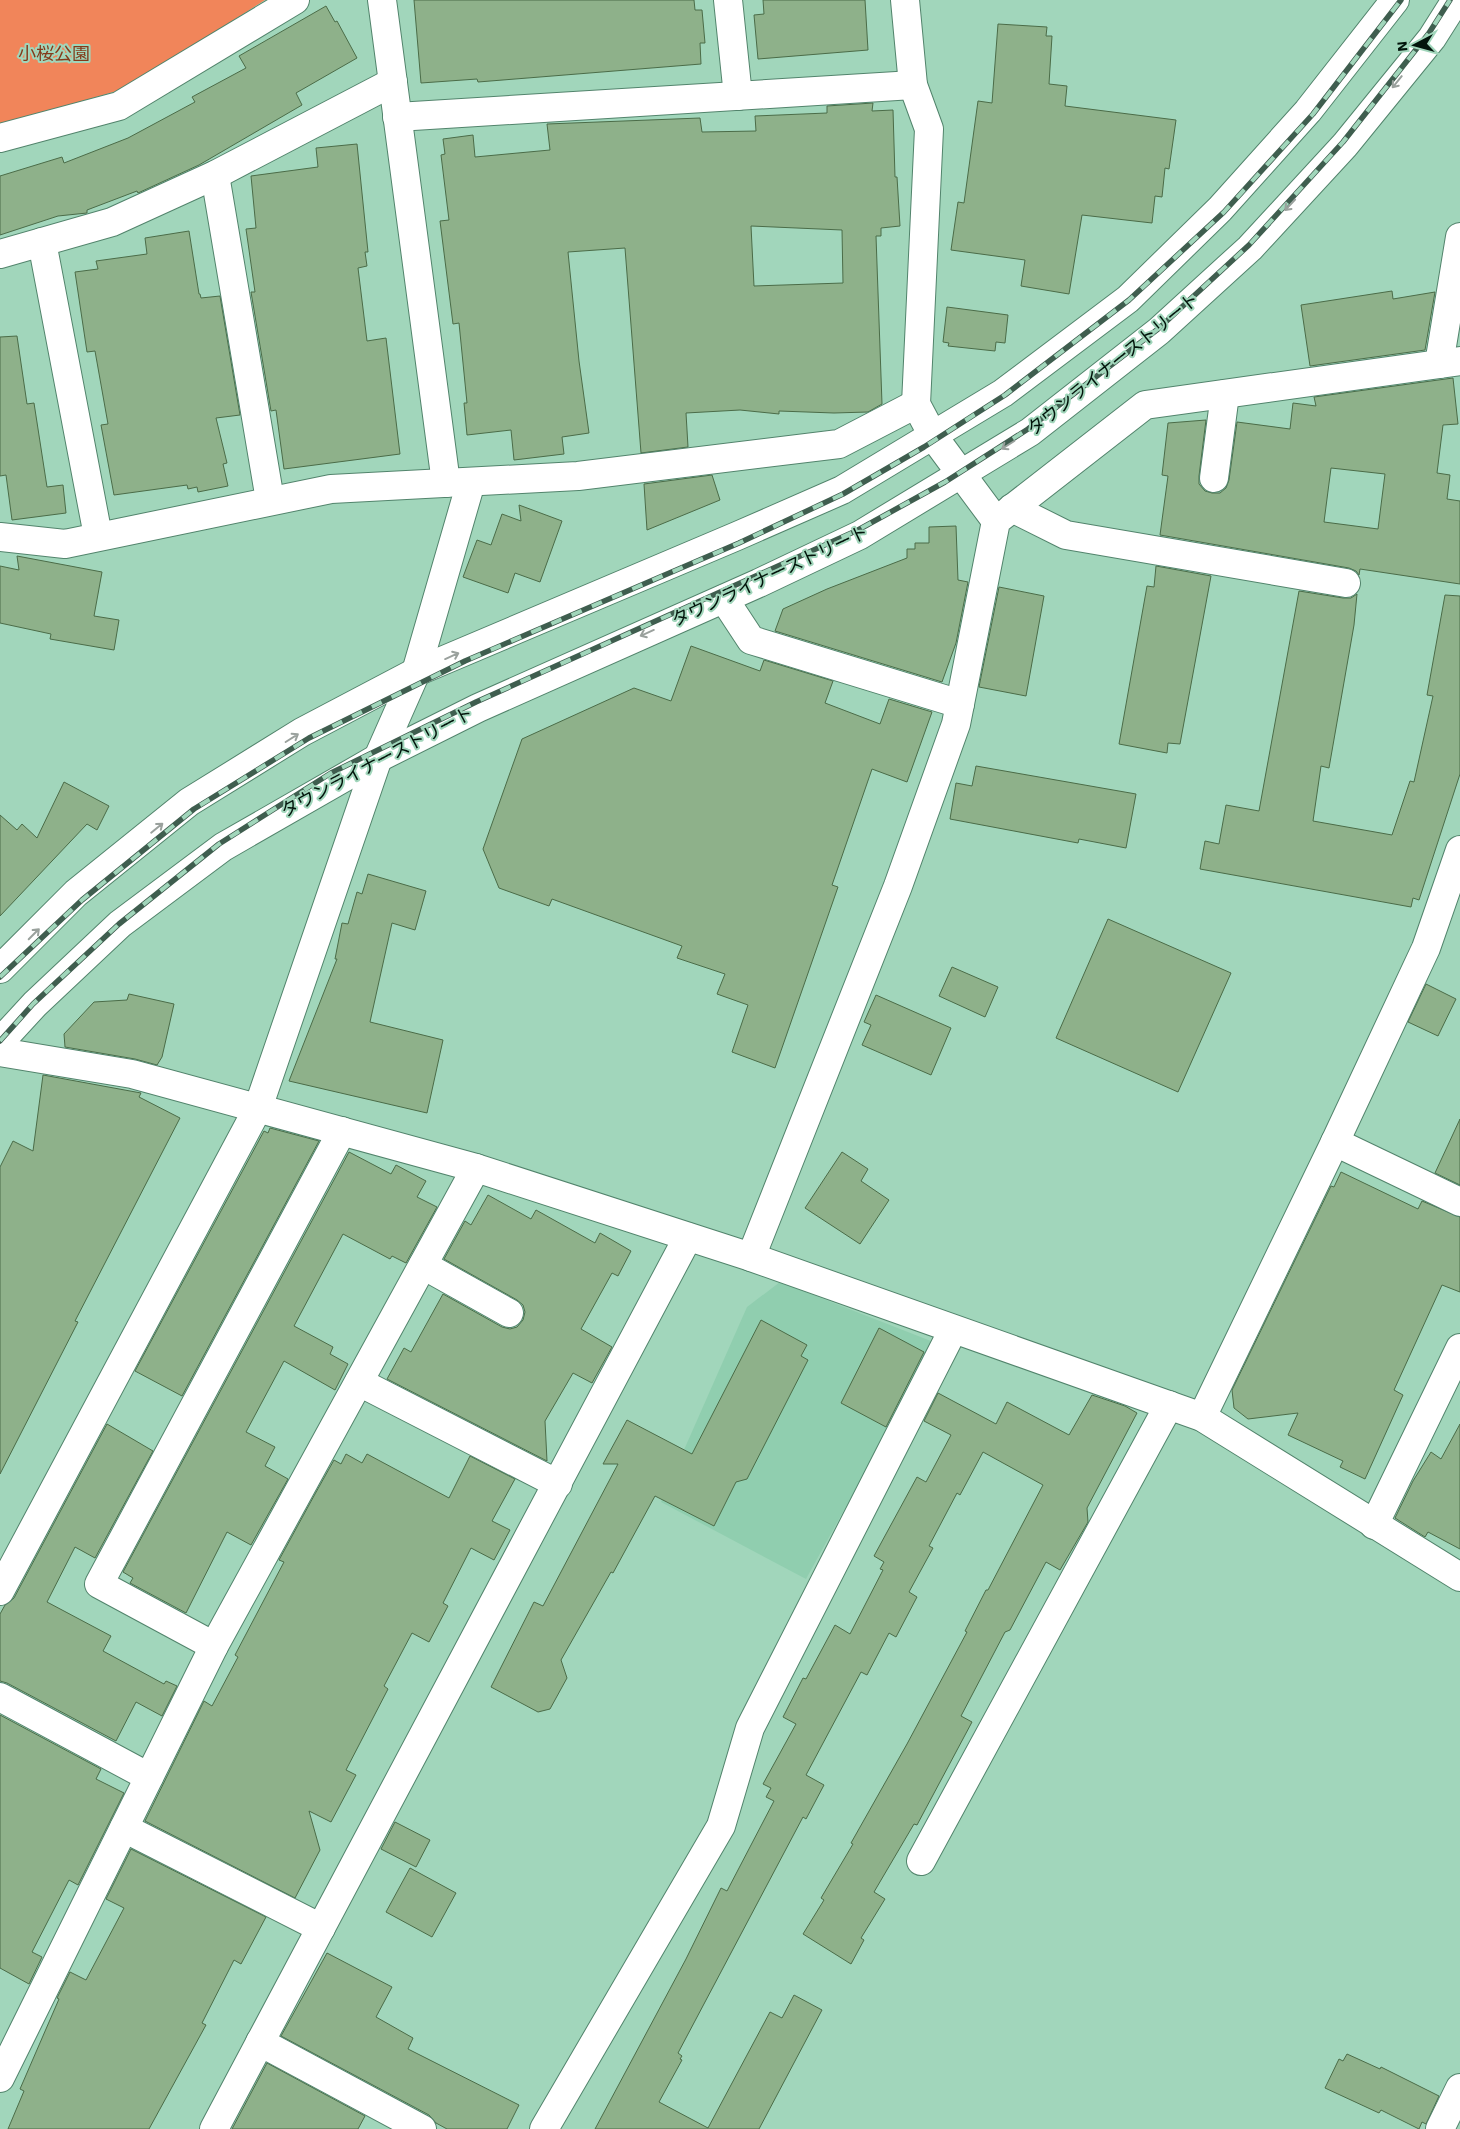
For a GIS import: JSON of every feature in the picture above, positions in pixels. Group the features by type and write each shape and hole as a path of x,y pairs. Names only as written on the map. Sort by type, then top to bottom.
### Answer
{"street":[{"path":"0,138 118,106 295,0"},
{"path":"0,1591 258,1108 378,758 416,672 458,483 397,117 382,0"},
{"path":"728,0 738,96"},
{"path":"905,0 913,85 929,129 916,404 933,436 962,474 1004,515 1066,535 1346,583"},
{"path":"0,969 76,893 189,802 302,732 416,672 842,490 1003,393 1128,299 1220,209 1302,118 1395,0"},
{"name":"タウンライナーストリート","path":"0,1042 35,1004 120,924 222,848 378,758 478,708 724,599 860,535 1030,432 1144,342 1250,248 1345,145 1432,38 1456,0"},
{"path":"0,254 112,222 215,175 393,82"},
{"path":"397,117 913,85"},
{"path":"215,175 270,500"},
{"path":"752,1257 898,886 956,724 1004,515 1146,406 1449,363 1460,237"},
{"path":"42,242 98,536"},
{"path":"1214,478 1225,394"},
{"path":"0,537 65,544 270,500 331,489 578,476 839,444 916,404"},
{"path":"724,599 750,640 960,704"},
{"path":"1202,1417 1426,948 1460,850"},
{"path":"0,1052 132,1074 476,1168 752,1257 1202,1417 1460,1577"},
{"path":"214,1646 99,1584 342,1131"},
{"path":"1335,1142 1460,1202"},
{"path":"0,2078 214,1646 476,1168"},
{"path":"214,2129 688,1237"},
{"path":"423,1265 509,1314"},
{"path":"544,2129 721,1826 750,1728 953,1330"},
{"path":"1374,1525 1460,1348"},
{"path":"359,1382 558,1484"},
{"path":"921,1861 1170,1406"},
{"path":"0,1697 149,1776"},
{"path":"124,1828 321,1928"},
{"path":"260,2042 422,2129"},
{"path":"1440,2129 1460,2088"}],"shaded area":[{"path":"780,1282 936,1343 806,1579 661,1502 747,1307"}],"green space":[{"name":"小桜公園","path":"0,0 265,0 127,88 0,125"}],"building":[{"path":"414,0 694,0 695,10 702,10 705,43 700,43 701,64 478,82 477,79 421,83"},
{"path":"763,0 865,0 868,50 758,59 754,15 764,14"},
{"path":"326,6 335,22 337,21 357,58 296,93 302,105 199,165 138,193 137,191 87,210 87,213 58,216 0,235 0,176 62,157 64,163 128,138 195,102 192,97 246,68 239,56"},
{"path":"998,24 1047,27 1046,36 1052,36 1049,84 1067,86 1065,106 1176,120 1169,169 1165,168 1162,197 1155,196 1152,223 1082,215 1069,294 1021,286 1025,260 951,250 958,202 964,203 978,101 992,103"},
{"path":"873,103 872,111 893,110 895,177 897,177 900,226 881,228 881,236 876,236 882,404 868,412 779,411 779,414 740,410 686,413 688,447 641,453 625,248 568,252 579,361 589,433 562,437 564,454 514,460 511,430 467,435 464,403 467,403 459,323 453,324 440,221 449,220 441,155 445,154 443,139 473,135 475,157 550,150 547,124 700,118 702,132 756,131 755,116 827,113 827,106","holes":["751,226 842,230 843,283 754,286"]},
{"path":"357,144 368,252 365,252 367,266 358,268 367,341 386,338 400,454 284,469 276,410 271,411 251,292 255,292 246,229 256,228 251,176 318,167 316,148"},
{"path":"189,231 199,294 201,298 220,296 240,415 216,418 227,463 223,464 228,486 198,492 197,487 188,489 187,485 114,495 101,425 108,424 95,351 87,352 75,272 98,269 96,261 147,254 145,238"},
{"path":"1392,291 1393,299 1435,292 1425,350 1310,366 1301,305"},
{"path":"947,307 1008,315 1005,343 996,342 995,351 948,346 949,343 943,342"},
{"path":"17,336 27,404 34,403 47,487 63,485 66,513 12,520 6,475 0,476 0,337"},
{"path":"1453,378 1458,424 1443,425 1437,473 1450,475 1447,499 1460,501 1460,584 1360,569 1359,575 1356,571 1349,568 1160,535 1168,476 1162,475 1168,423 1206,420 1199,484 1205,491 1220,493 1226,488 1229,480 1237,422 1290,429 1293,403 1316,406 1314,397","holes":["1331,468 1385,474 1378,529 1324,522"]},
{"path":"712,475 720,500 647,530 644,484"},
{"path":"519,505 562,521 540,582 515,573 508,593 463,577 477,540 491,545 502,514 521,521"},
{"path":"956,526 958,580 968,582 956,643 942,682 775,631 783,609 827,589 907,558 907,549 915,549 915,543 929,543 929,527"},
{"path":"17,556 102,572 94,616 119,620 114,650 50,639 51,634 0,623 0,566 19,570"},
{"path":"1156,566 1211,576 1180,744 1168,743 1167,753 1119,744 1147,586 1154,587"},
{"path":"999,587 1044,596 1026,696 979,687"},
{"path":"1299,591 1343,598 1351,598 1357,594 1354,625 1329,768 1321,766 1313,821 1392,835 1410,781 1414,782 1433,696 1427,695 1445,595 1460,596 1460,774 1419,900 1413,898 1411,907 1200,869 1205,841 1219,844 1226,805 1259,811"},
{"path":"691,646 760,671 764,660 833,681 825,703 880,724 889,699 932,712 907,782 872,769 832,885 838,887 775,1068 732,1052 748,1005 717,994 725,974 677,958 682,946 552,899 549,906 499,888 483,849 522,739 634,688 671,701"},
{"path":"976,766 1136,794 1126,848 1079,839 1078,843 950,819 956,783 972,786"},
{"path":"64,782 109,806 97,830 87,824 0,916 0,815 17,830 22,824 37,838"},
{"path":"368,874 426,891 415,930 392,923 370,1022 443,1040 427,1113 289,1081 337,959 335,959 342,923 348,924 357,892 362,894"},
{"path":"1108,919 1231,973 1178,1092 1056,1038"},
{"path":"952,967 998,987 985,1017 939,996"},
{"path":"1426,984 1456,999 1438,1036 1408,1022"},
{"path":"129,994 174,1004 162,1057 157,1065 135,1059 65,1047 64,1034 94,1002 127,1000"},
{"path":"876,995 951,1028 931,1075 862,1045 871,1025 864,1022"},
{"path":"43,1075 141,1093 139,1097 180,1118 75,1321 78,1322 0,1474 0,1167 13,1141 33,1151"},
{"path":"1460,1119 1460,1185 1435,1173"},
{"path":"270,1128 319,1141 182,1396 135,1371 264,1131 268,1133"},
{"path":"349,1152 391,1174 396,1165 426,1181 417,1197 437,1207 406,1263 392,1256 390,1259 343,1234 294,1326 333,1347 330,1354 348,1364 335,1390 284,1361 246,1432 275,1447 265,1466 288,1479 251,1545 227,1532 186,1613 130,1583 133,1578 123,1572"},
{"path":"842,1152 868,1169 861,1181 889,1200 860,1244 805,1208"},
{"path":"1341,1172 1418,1209 1422,1201 1460,1217 1460,1292 1442,1285 1394,1390 1403,1395 1365,1479 1340,1467 1343,1461 1288,1435 1298,1413 1248,1419 1234,1408 1232,1390 1331,1186 1334,1187"},
{"path":"488,1195 531,1219 536,1210 595,1243 600,1233 631,1251 618,1276 612,1273 581,1329 612,1347 592,1383 573,1373 545,1421 547,1461 387,1379 404,1348 411,1352 443,1294 502,1327 510,1329 517,1327 523,1320 525,1312 523,1305 517,1300 444,1259 465,1221 471,1225"},
{"path":"761,1320 807,1345 801,1356 808,1360 747,1479 736,1482 714,1526 655,1496 613,1573 611,1572 561,1660 567,1678 550,1709 538,1712 491,1687 534,1602 543,1606 618,1464 603,1464 627,1420 692,1454"},
{"path":"879,1328 924,1352 886,1427 841,1403"},
{"path":"938,1393 996,1424 1007,1402 1069,1435 1092,1395 1125,1406 1137,1413 1087,1508 1088,1522 1060,1570 1046,1562 1010,1630 1005,1632 961,1716 972,1722 917,1825 914,1824 874,1892 885,1899 861,1938 864,1940 851,1964 803,1934 824,1900 821,1898 853,1844 851,1843 907,1744 967,1632 965,1631 986,1590 988,1590 1043,1485 983,1452 960,1495 957,1493 929,1546 933,1548 909,1592 917,1597 896,1637 889,1633 867,1675 861,1672 806,1775 824,1785 806,1819 803,1817 678,2053 682,2056 680,2059 682,2060 659,2102 708,2128 770,2012 782,2018 794,1995 822,2010 759,2129 595,2129 686,1959 721,1888 727,1891 774,1801 766,1797 771,1788 763,1784 796,1724 783,1717 803,1678 806,1679 835,1625 850,1634 883,1570 880,1569 884,1562 874,1556 917,1477 926,1482 951,1435 924,1421"},
{"path":"107,1424 153,1451 95,1558 75,1547 47,1602 111,1636 103,1651 164,1684 166,1681 177,1686 162,1716 136,1702 116,1741 0,1681 0,1614 5,1605 14,1598"},
{"path":"1460,1424 1460,1549 1428,1532 1425,1537 1395,1518 1413,1481 1431,1452 1441,1459"},
{"path":"346,1454 362,1463 367,1454 449,1498 470,1456 515,1479 492,1521 510,1530 494,1560 471,1548 443,1603 448,1606 429,1642 412,1633 384,1686 388,1689 346,1770 356,1775 331,1822 309,1811 320,1850 295,1898 145,1821 204,1701 212,1706 238,1657 235,1655 284,1562 279,1560 315,1494 334,1460 341,1464"},
{"path":"0,1715 101,1769 96,1779 124,1793 78,1885 69,1880 32,1952 42,1957 29,1984 0,1968"},
{"path":"395,1822 430,1840 416,1867 381,1849"},
{"path":"131,1849 266,1917 241,1964 234,1960 202,2023 206,2025 149,2129 8,2129 24,2091 20,2089 59,1999 57,1998 70,1972 86,1980 124,1908 106,1899"},
{"path":"410,1868 456,1893 432,1937 386,1912"},
{"path":"327,1953 392,1987 376,2017 413,2038 408,2049 519,2105 507,2129 447,2129 436,2123 429,2115 281,2036"},
{"path":"1347,2054 1380,2069 1381,2067 1439,2096 1426,2124 1422,2122 1419,2129 1381,2110 1379,2113 1325,2088 1339,2059 1343,2061"},
{"path":"267,2063 365,2116 358,2129 232,2129"}],"railway":[{"path":"0,977 82,900 194,809 309,738 465,661 739,543 843,494 924,447 1005,395 1129,300 1224,212 1313,114 1401,0"},
{"path":"0,1041 33,1004 119,924 219,844 331,773 476,702 858,530 945,482 1028,429 1158,329 1249,245 1343,142 1429,33 1450,0"}]}
